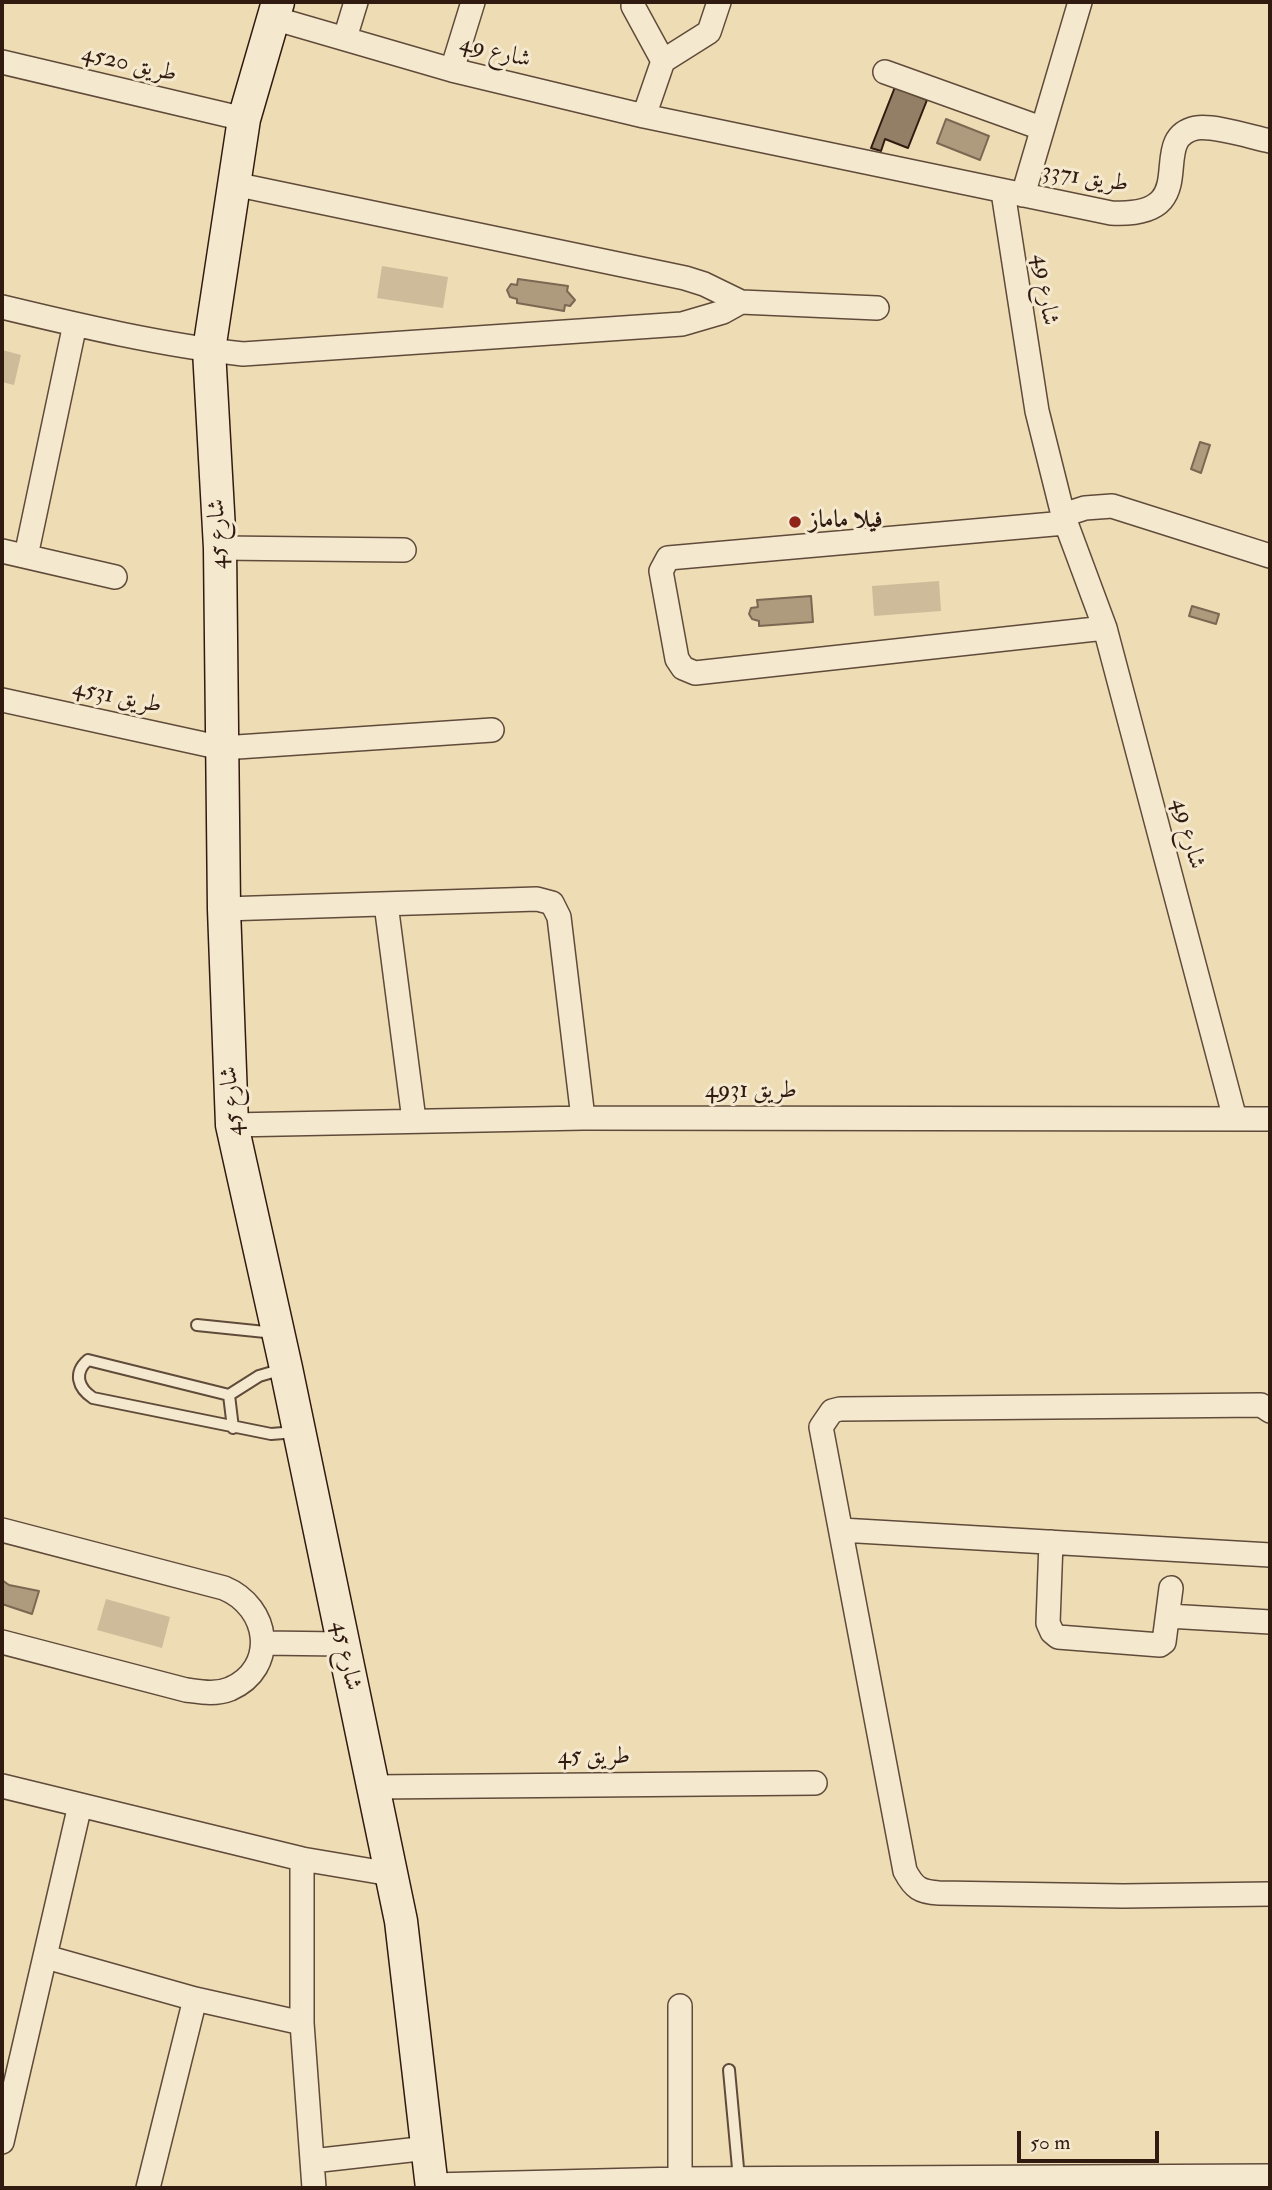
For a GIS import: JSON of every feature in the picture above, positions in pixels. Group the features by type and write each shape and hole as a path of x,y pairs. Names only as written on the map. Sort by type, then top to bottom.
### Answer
{"street":[{"path":"345,38 356,2"},
{"path":"452,70 473,2"},
{"path":"634,2 633,6 663,61"},
{"path":"645,117 663,61 709,32 719,2"},
{"path":"1013,194 1041,128 1080,2"},
{"name":"شارع 49","path":"275,10 345,38 452,70 645,117 1013,194 1037,411 1064,519 1105,628 1235,1119"},
{"name":"شارع 45","path":"275,10 244,119 209,350 220,548 224,909 232,1125 286,1368 405,1944 432,2187"},
{"name":"طريق 4520","path":"2,62 244,119"},
{"path":"885,72 1041,128"},
{"name":"طريق 3371","path":"1013,194 1111,213 1143,212 1161,203 1169,188 1173,148 1183,133 1198,128 1270,141"},
{"path":"234,184 685,278 741,302 877,308"},
{"path":"2,307 75,324 243,354 682,324 713,316 741,302"},
{"path":"26,556 75,324"},
{"path":"1105,628 695,673 683,668 677,659 662,571 668,558 1064,519 1085,508 1112,506 1270,555"},
{"path":"220,548 404,550"},
{"path":"2,551 115,577"},
{"name":"طريق 4531","path":"2,700 222,748 492,730"},
{"path":"224,909 537,899 552,903 559,917 583,1118"},
{"path":"386,904 414,1120"},
{"name":"طريق 4931","path":"232,1125 583,1118 1270,1119"},
{"path":"1270,1411 1261,1405 840,1409 832,1411 821,1427 905,1871 914,1887 924,1893 1123,1896 1270,1894"},
{"path":"2,1530 223,1588 237,1594 257,1615 262,1643 253,1671 230,1689 208,1693 186,1690 2,1642"},
{"path":"841,1530 1270,1555"},
{"path":"1051,1542 1048,1623 1058,1637 1157,1646 1164,1642 1171,1588"},
{"path":"1168,1616 1270,1622"},
{"path":"262,1643 342,1644"},
{"name":"طريق 45","path":"373,1787 816,1783"},
{"path":"2,1786 302,1859 391,1874"},
{"path":"2,2142 7,2095 46,1956 80,1805"},
{"path":"302,1859 302,2023 314,2188"},
{"path":"46,1956 195,1999 302,2023"},
{"path":"148,2188 195,1999"},
{"path":"680,2006 680,2179"},
{"path":"312,2161 428,2148"},
{"path":"432,2187 680,2179 712,2184 739,2179 1169,2183 1270,2176"}],"lane":[{"path":"197,1325 278,1333"},
{"path":"286,1368 259,1376 229,1395 88,1360 81,1366 78,1375 80,1385 93,1398 271,1434 298,1432"},
{"path":"229,1395 233,1427"},
{"path":"729,2070 739,2179"}],"shaded area":[{"path":"946,119 989,136 980,160 937,143"},
{"path":"382,266 448,277 443,308 377,298"},
{"path":"518,279 568,286 567,291 575,300 570,306 565,305 564,311 517,303 517,299 510,297 507,290 511,284 517,285"},
{"path":"2,350 21,355 14,385 2,382"},
{"path":"1200,442 1210,445 1201,473 1191,469"},
{"path":"939,581 941,611 874,616 872,586"},
{"path":"811,596 813,622 759,626 759,621 752,619 749,614 751,608 758,607 757,600"},
{"path":"1192,606 1219,614 1216,624 1189,616"},
{"path":"2,1580 9,1585 39,1591 32,1614 2,1604"},
{"path":"106,1599 170,1617 162,1648 97,1630"}],"building":[{"path":"895,87 927,100 908,148 885,139 881,151 871,148"}],"place":[{"name":"فيلا ماماز","path":"795,522"}]}
